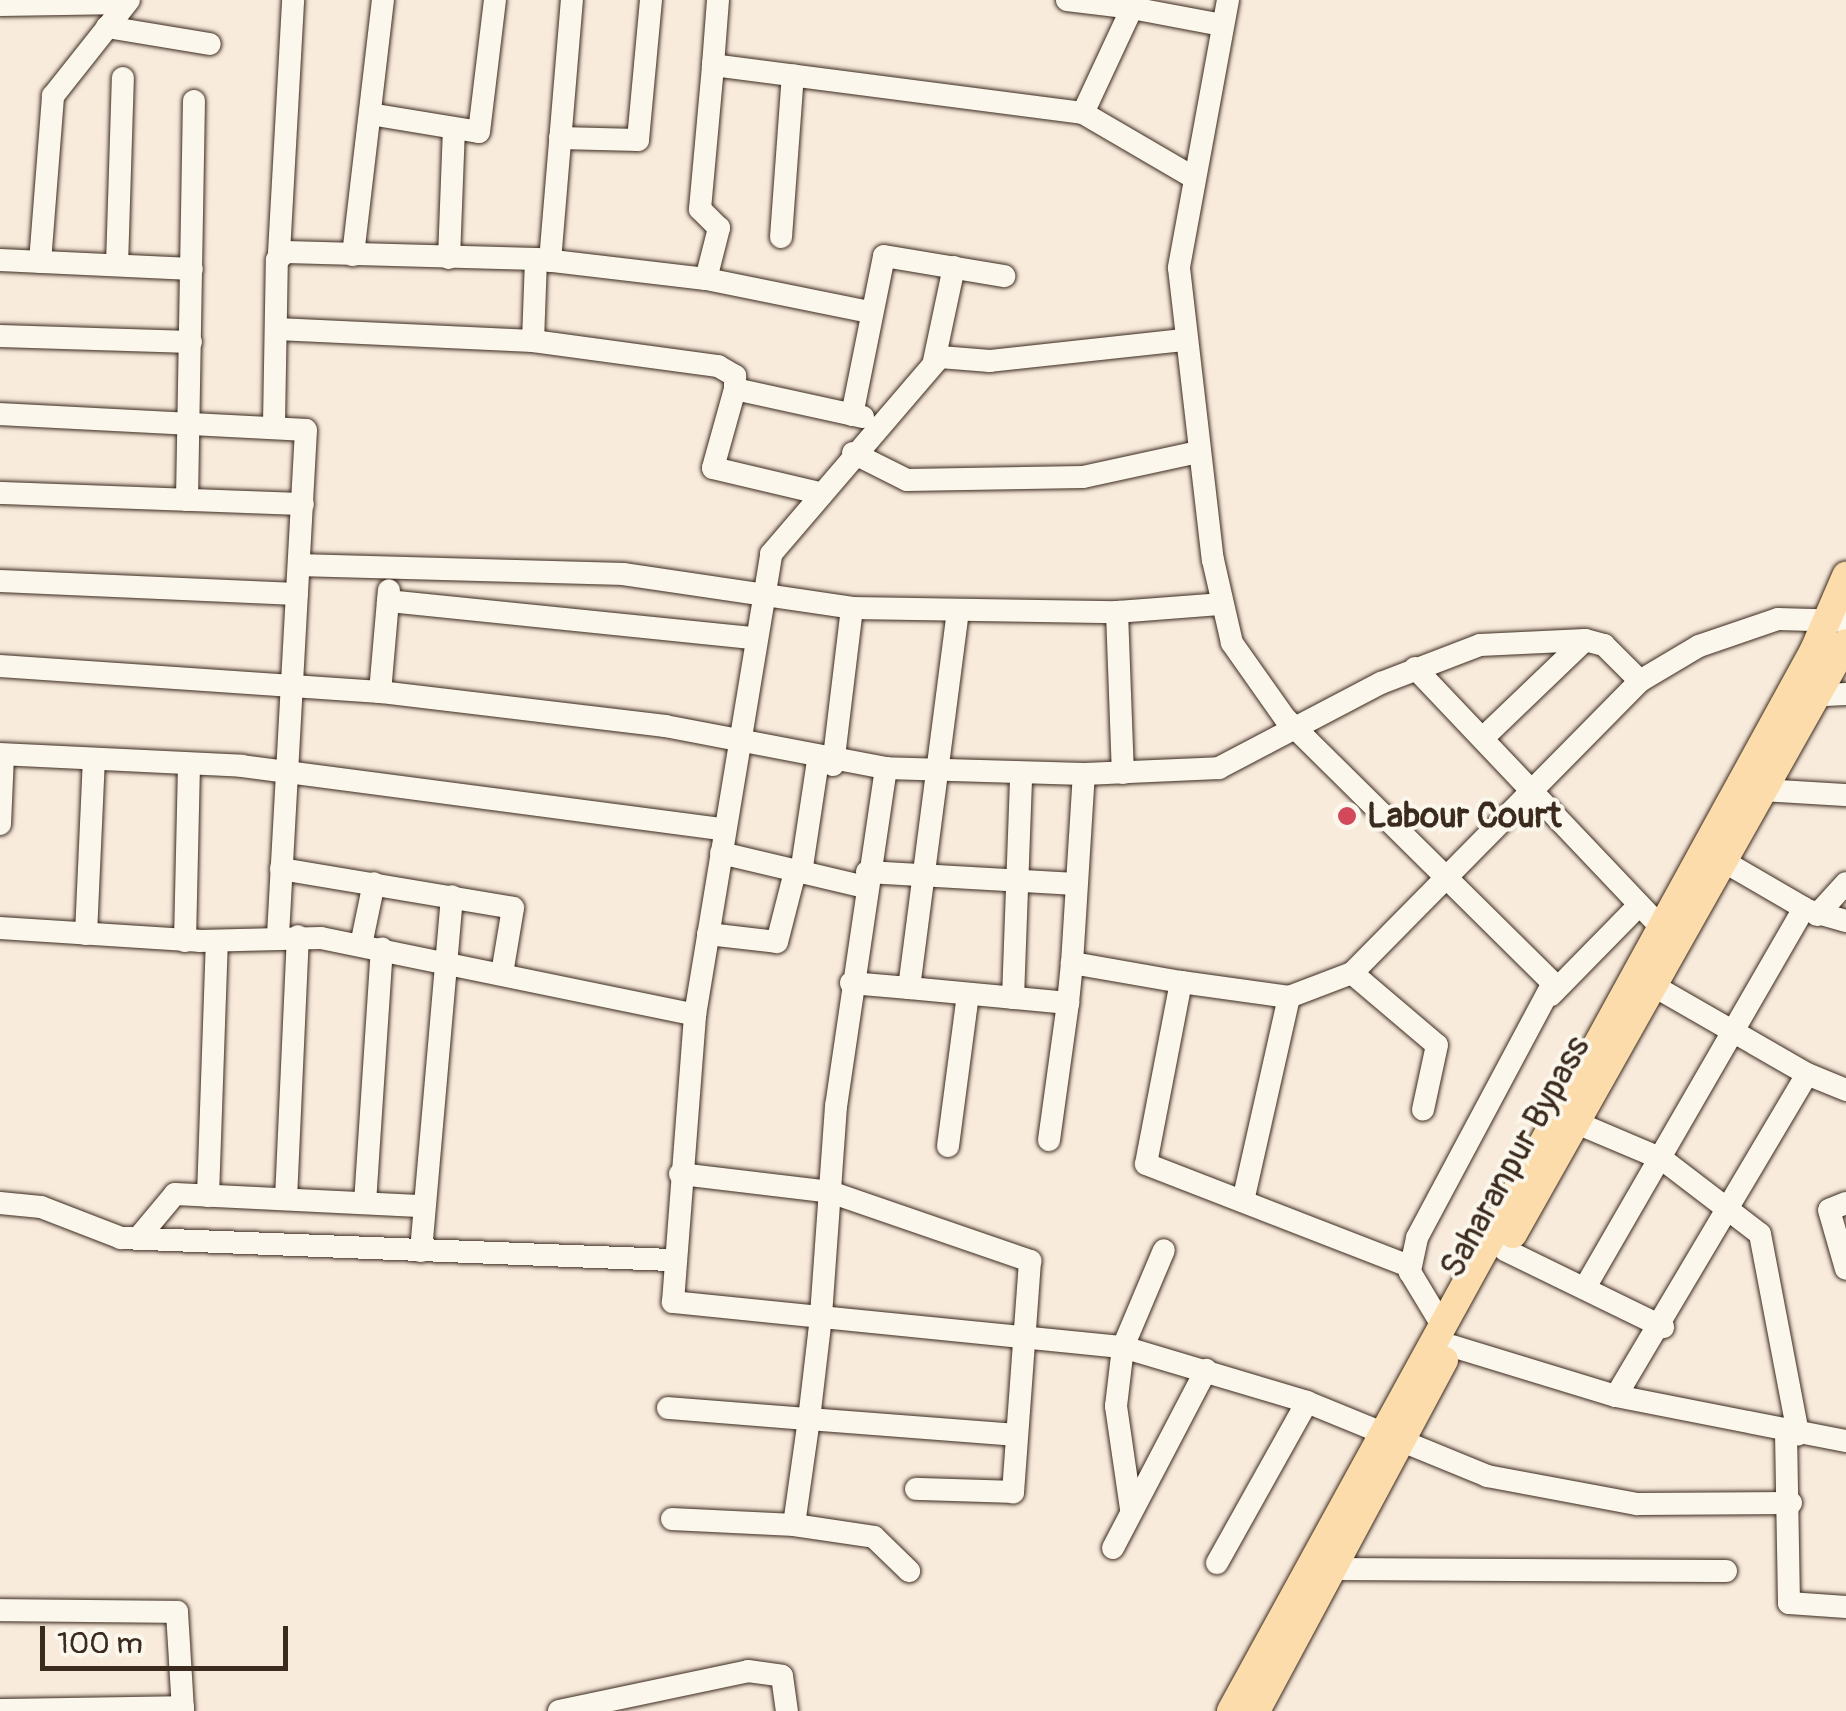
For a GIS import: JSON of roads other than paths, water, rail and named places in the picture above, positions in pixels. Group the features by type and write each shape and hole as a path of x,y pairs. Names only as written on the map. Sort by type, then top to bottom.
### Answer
{"main road":[{"path":"1447,1335 1661,927 1788,697 1838,618 1846,576"},
{"name":"Saharanpur Bypass","path":"1256,1711 1334,1569 1390,1441 1447,1335 1505,1250 1762,790 1832,695 1846,643"},
{"path":"1231,1711 1390,1441"}],"street":[{"path":"274,424 293,0"},
{"path":"353,254 384,0"},
{"path":"370,114 454,129 484,125 495,0"},
{"path":"533,341 560,138 572,0"},
{"path":"560,138 638,140 651,0"},
{"path":"706,279 719,228 700,209 718,0"},
{"path":"1066,0 1222,25"},
{"path":"1228,0 1189,175 1179,268 1184,340 1220,604 1252,676 1298,730 1442,874 1540,960 1551,994"},
{"path":"0,5 128,2"},
{"path":"40,262 48,108 128,2"},
{"path":"1083,113 1132,8"},
{"path":"107,27 210,44"},
{"path":"713,65 1083,113 1189,175"},
{"path":"781,237 793,75"},
{"path":"117,265 123,78"},
{"path":"187,500 194,100"},
{"path":"449,258 454,129"},
{"path":"280,254 543,260 706,279 870,312"},
{"path":"852,415 884,256 1004,276"},
{"path":"0,260 192,268"},
{"path":"954,267 934,362 771,554 759,598 696,1015 670,1260 676,1304 1023,1332 1123,1347 1307,1402 1390,1441 1486,1476 1637,1504 1790,1503"},
{"path":"277,329 533,341 718,366 735,376 735,389 712,460 716,472 819,493"},
{"path":"0,336 191,342"},
{"path":"934,362 1184,340"},
{"path":"735,389 880,421"},
{"path":"0,414 274,424 306,430 281,869 288,936 286,1199"},
{"path":"853,453 906,480 1083,477 1199,452"},
{"path":"0,493 303,504"},
{"path":"298,566 607,572 759,598 852,608 1116,612 1220,604"},
{"path":"380,692 390,569"},
{"path":"0,581 297,594"},
{"path":"388,601 753,638"},
{"path":"708,934 777,942 825,763 852,608"},
{"path":"909,988 958,611"},
{"path":"1116,612 1123,773"},
{"path":"1072,962 1289,998 1352,973 1442,874 1532,792 1640,681 1699,646 1778,619 1838,618"},
{"path":"0,666 380,692 739,742 825,763 1021,775 1207,771 1298,730 1415,668 1480,645 1585,640 1604,645 1640,681"},
{"path":"1484,737 1585,640"},
{"path":"1415,668 1661,927"},
{"path":"1788,697 1832,695"},
{"path":"0,824 2,754 285,773 725,830"},
{"path":"86,934 94,759"},
{"path":"185,941 189,764"},
{"path":"794,1525 821,1317 850,983 886,768"},
{"path":"1049,1140 1072,962 1084,774"},
{"path":"1014,998 1021,775"},
{"path":"1762,790 1846,794"},
{"path":"721,854 798,872 866,879 1076,884"},
{"path":"1723,861 1811,911 1846,920"},
{"path":"281,869 512,908 502,974"},
{"path":"364,1203 374,883"},
{"path":"1587,1284 1734,1031 1811,911 1846,883"},
{"path":"420,1251 441,961 452,896"},
{"path":"1409,1266 1439,1193 1551,994 1638,905"},
{"path":"0,928 216,942 288,936 371,947 696,1015"},
{"path":"208,1196 216,942"},
{"path":"1352,973 1437,1045 1423,1110"},
{"path":"1181,982 1146,1164 1409,1266 1447,1335 1616,1396 1792,1433 1846,1440"},
{"path":"850,983 1068,1002"},
{"path":"1654,986 1807,1074 1846,1090"},
{"path":"948,1146 968,994"},
{"path":"1242,1201 1289,998"},
{"path":"1616,1396 1664,1326 1807,1074"},
{"path":"1577,1123 1662,1160 1732,1204 1768,1247 1792,1433 1791,1606 1846,1607"},
{"path":"680,1174 830,1192 1024,1255 1031,1265 1010,1496 916,1488"},
{"path":"139,1237 168,1196 424,1206"},
{"path":"0,1203 139,1237 670,1260"},
{"path":"1846,1203 1829,1210 1846,1269"},
{"path":"1131,1509 1116,1406 1123,1347 1164,1250"},
{"path":"1505,1250 1587,1284 1664,1326"},
{"path":"1113,1548 1206,1370"},
{"path":"1217,1563 1307,1402"},
{"path":"668,1408 1017,1435"},
{"path":"672,1519 794,1525 874,1537 910,1571"},
{"path":"1334,1569 1726,1572"},
{"path":"0,1610 177,1612 183,1709 0,1710"},
{"path":"559,1711 748,1671 782,1676 787,1711"}],"place":[{"name":"Labour Court","path":"1347,816"}]}
